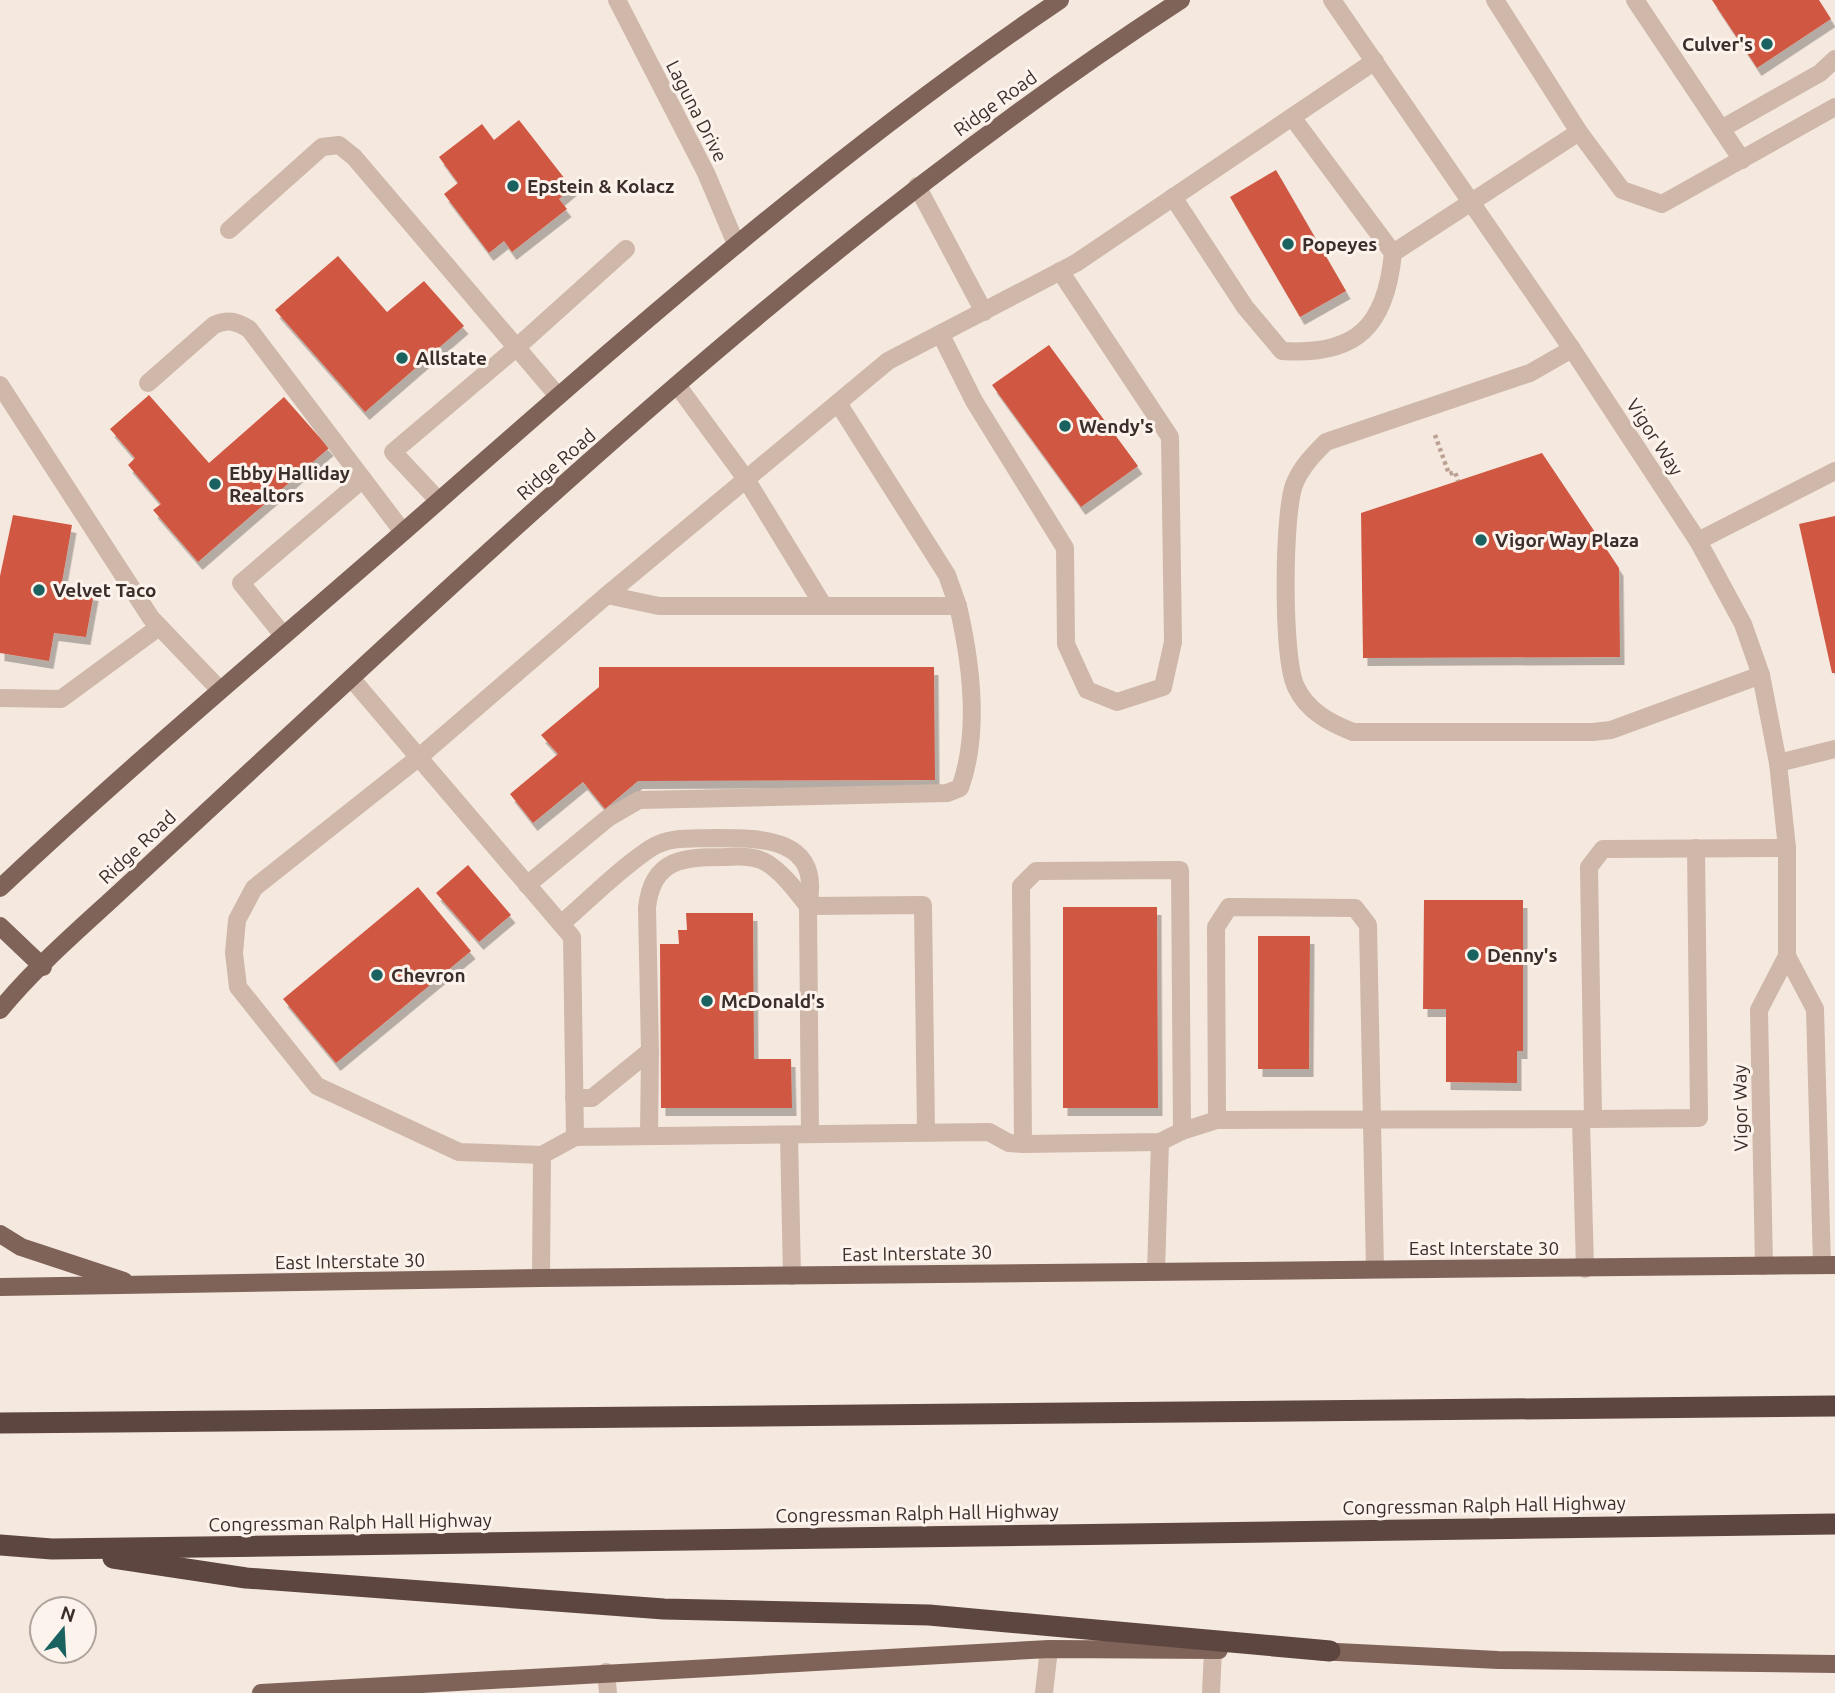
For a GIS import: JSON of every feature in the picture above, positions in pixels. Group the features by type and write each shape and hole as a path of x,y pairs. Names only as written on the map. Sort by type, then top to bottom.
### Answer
{"highway":[{"path":"1,1423 1835,1404"},
{"name":"Congressman Ralph Hall Highway","path":"0,1545 52,1549 1835,1524"},
{"path":"52,1549 246,1578 664,1609 929,1615 1330,1651"}],"main road":[{"path":"0,888 220,690 736,244 856,150 1060,0"},
{"name":"Ridge Road","path":"0,1010 475,563 752,318 918,186 1083,64 1181,0"},
{"path":"0,926 43,967"},
{"path":"0,1234 21,1247 141,1286"},
{"name":"East Interstate 30","path":"0,1287 541,1278 1829,1265"},
{"path":"261,1693 401,1689 606,1672 1049,1649 1330,1651 1498,1660 1835,1664"}],"street":[{"name":"Laguna Drive","path":"617,0 706,173 736,244"},
{"name":"Vigor Way","path":"1332,0 1572,349 1698,541 1744,624 1761,676 1778,763 1787,848 1787,956 1759,1010 1763,1266"},
{"path":"1495,0 1579,132 1622,190 1662,204 1835,107"},
{"path":"1635,0 1742,160"},
{"path":"1721,129 1821,73 1835,59"},
{"path":"1375,61 1060,271 941,335 888,360 607,595 418,758 254,888 237,920 234,953 237,987 317,1086 459,1152 542,1155 575,1137 989,1132 1009,1143 1023,1144 1160,1142 1182,1131 1217,1121 1699,1118 1696,848"},
{"path":"1173,197 1245,307 1282,351 1314,353 1337,348 1357,335 1384,306 1390,284 1393,253 1292,117"},
{"path":"1393,253 1579,132"},
{"path":"229,230 322,147 339,145 354,157 558,396"},
{"path":"918,186 984,312"},
{"path":"438,500 393,452 516,348 626,249"},
{"path":"941,335 974,401 1065,548 1066,644 1087,690 1118,702 1163,687 1173,642 1170,437 1060,271"},
{"path":"148,383 214,324 225,320 238,322 249,329 403,532"},
{"path":"1572,349 1530,373 1326,442 1307,462 1295,482 1289,503 1287,660 1296,688 1310,708 1329,723 1353,732 1593,732 1611,730 1761,676"},
{"path":"0,385 159,627 220,690"},
{"path":"677,385 746,479 823,605"},
{"path":"527,885 608,818 639,800 947,793 960,788 967,768 971,691 958,606 947,575 838,402"},
{"path":"1698,541 1835,471"},
{"path":"283,635 241,583 363,479"},
{"path":"607,595 659,606 958,606"},
{"path":"0,698 61,699 159,627"},
{"path":"351,678 572,937 575,1137"},
{"path":"1778,763 1835,749"},
{"path":"561,924 652,848 672,839 752,838 780,843 803,859 811,872 808,906 810,1134"},
{"path":"1585,1269 1589,867 1604,849 1787,848"},
{"path":"649,1136 648,892 670,864 685,857 743,856 765,861 782,875 808,906"},
{"path":"1023,1144 1021,886 1035,871 1180,870 1182,1131"},
{"path":"808,906 923,905 926,1132"},
{"path":"1217,1121 1216,927 1229,907 1355,908 1368,925 1375,1269"},
{"name":"Vigor Way","path":"1787,956 1815,1009 1827,1119 1829,1265"},
{"path":"574,1098 592,1098 650,1051"},
{"path":"789,1135 792,1276"},
{"path":"1156,1272 1160,1142"},
{"path":"541,1278 542,1155"},
{"path":"1044,1693 1049,1649"},
{"path":"1211,1693 1213,1650"},
{"path":"606,1672 608,1693"}],"path":[{"path":"1441,452 1449,474 1455,472 1458,481"}],"building":[{"name":"Culver's","path":"1712,0 1819,0 1831,19 1757,68"},
{"name":"Epstein & Kolacz","path":"519,120 572,188 559,199 567,209 512,252 504,241 489,253 444,194 458,183 439,157 482,124 494,140"},
{"name":"Popeyes","path":"1276,170 1346,291 1300,317 1230,197"},
{"path":"338,256 387,312 424,281 464,326 365,412 275,310"},
{"name":"Wendy's","path":"1049,345 1138,466 1081,507 992,385"},
{"name":"Ebby Halliday Realtors","path":"149,395 209,463 284,397 329,448 198,562 153,510 161,504 128,465 135,458 110,429"},
{"name":"Vigor Way Plaza","path":"1542,453 1619,568 1620,657 1363,658 1361,513"},
{"name":"Velvet Taco","path":"13,515 72,525 61,588 94,593 86,637 54,633 49,661 0,653 0,576"},
{"path":"1835,516 1835,673 1832,673 1799,524"},
{"path":"599,667 934,667 935,780 638,781 605,809 583,782 533,823 510,794 558,754 541,735 599,687"},
{"path":"468,865 511,915 479,942 436,893"},
{"name":"Chevron","path":"418,887 471,951 336,1063 283,999"},
{"name":"Denny's","path":"1424,900 1523,900 1523,1051 1517,1051 1517,1083 1446,1082 1446,1009 1423,1009"},
{"path":"1063,907 1157,907 1158,1108 1063,1108"},
{"name":"McDonald's","path":"686,913 753,913 754,1059 791,1059 792,1108 661,1108 660,944 679,944 678,930 687,930"},
{"path":"1258,936 1310,936 1309,1069 1258,1069"}],"place":[{"name":"Culver's","path":"1767,44"},
{"name":"Epstein & Kolacz","path":"513,186"},
{"name":"Popeyes","path":"1288,244"},
{"name":"Allstate","path":"402,358"},
{"name":"Wendy's","path":"1065,426"},
{"name":"Ebby Halliday Realtors","path":"215,484"},
{"name":"Vigor Way Plaza","path":"1481,540"},
{"name":"Velvet Taco","path":"39,590"},
{"name":"Denny's","path":"1473,955"},
{"name":"Chevron","path":"377,975"},
{"name":"McDonald's","path":"707,1001"}]}
